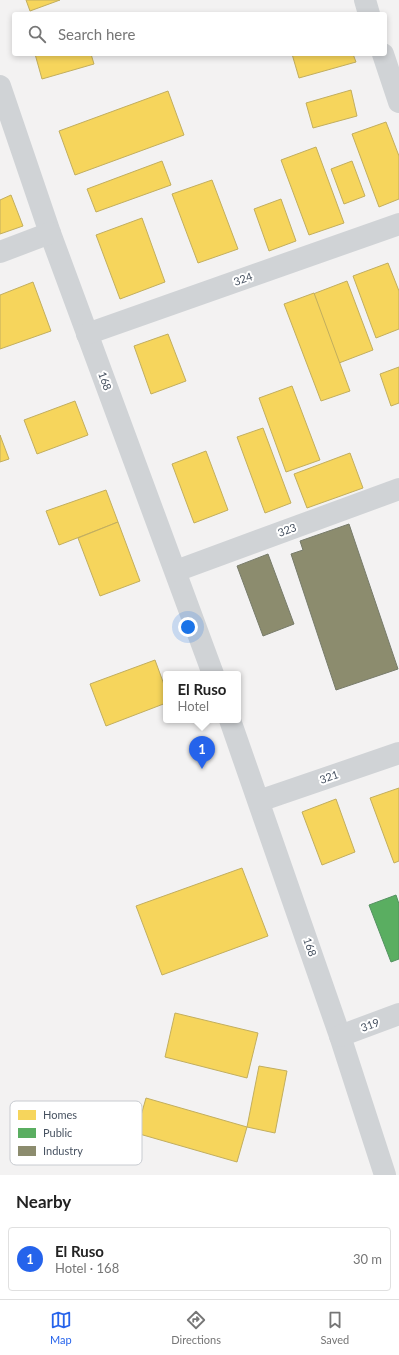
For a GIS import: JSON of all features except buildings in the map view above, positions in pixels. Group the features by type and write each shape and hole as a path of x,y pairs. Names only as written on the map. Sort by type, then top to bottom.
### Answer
{"street":[{"path":"365,0 368,12"},
{"path":"384,56 399,102"},
{"name":"168","path":"0,86 50,233 212,671"},
{"name":"324","path":"87,334 399,224"},
{"path":"0,252 50,233"},
{"name":"323","path":"176,571 399,489"},
{"name":"168","path":"231,723 340,1036 386,1175"},
{"name":"321","path":"259,801 399,753"},
{"name":"319","path":"340,1036 399,1014"}],"place":[{"name":"El Ruso","path":"202,769"}]}
